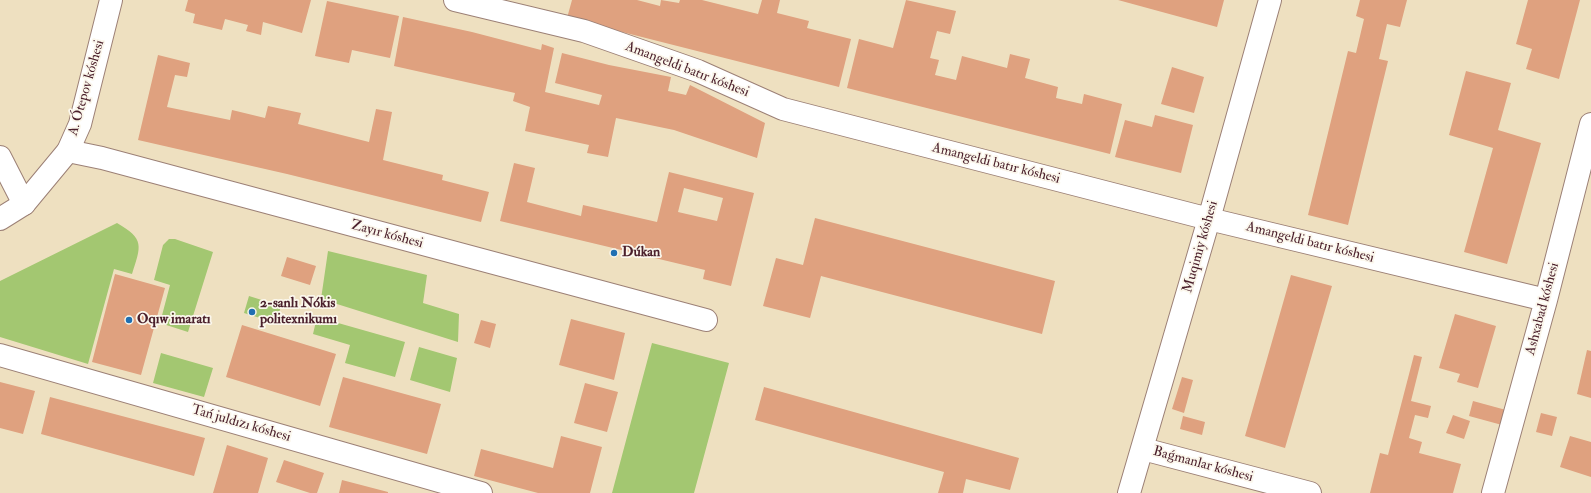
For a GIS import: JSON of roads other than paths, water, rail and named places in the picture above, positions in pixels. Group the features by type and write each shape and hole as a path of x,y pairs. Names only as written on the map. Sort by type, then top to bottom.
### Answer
{"street":[{"name":"A. Ótepov kóshesi","path":"0,219 24,204 68,151 80,124 111,0"},
{"name":"Amangeldi batır kóshesi","path":"455,0 584,31 698,71 783,109 1209,219 1546,300"},
{"name":"Muqimiy kóshesi","path":"1130,493 1270,0"},
{"name":"Ashxabad kóshesi","path":"1493,493 1546,300 1591,124"},
{"name":"Zayır kóshesi","path":"68,151 110,160 706,320"},
{"path":"0,157 24,204"},
{"name":"Tań juldızı kóshesi","path":"0,355 481,493"},
{"name":"Baǵmanlar kóshesi","path":"1143,448 1310,493"}],"place":[{"name":"Dúkan","path":"614,253"},
{"name":"2-sanlı Nókis politexnikumı","path":"252,312"},
{"name":"Oqıw imaratı","path":"129,320"}]}
